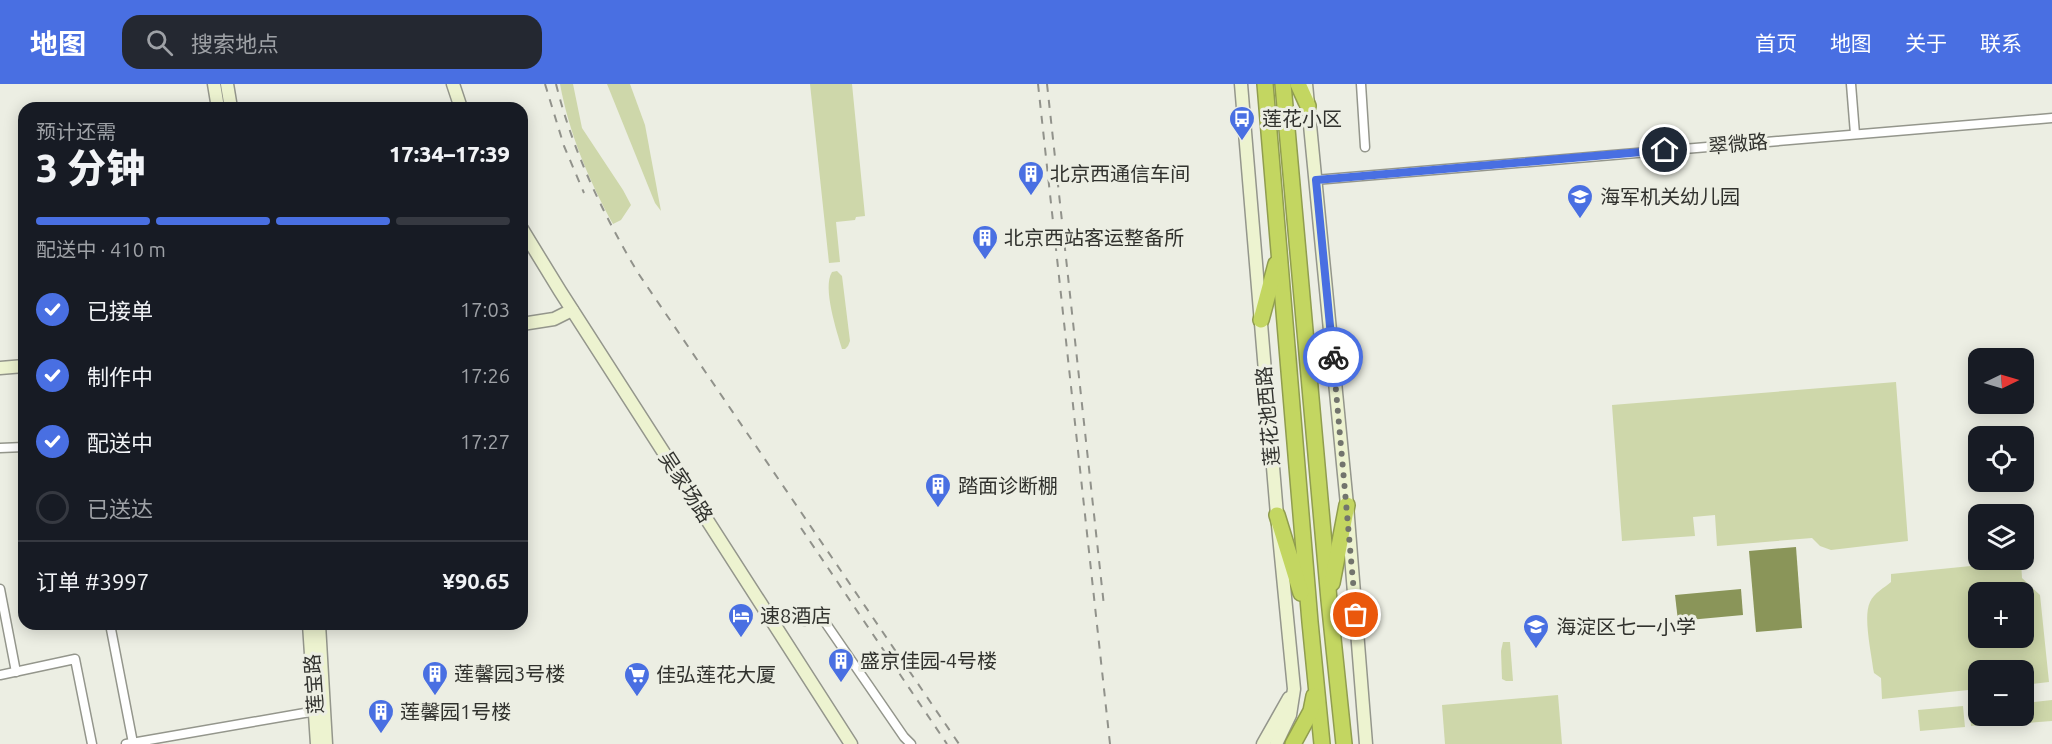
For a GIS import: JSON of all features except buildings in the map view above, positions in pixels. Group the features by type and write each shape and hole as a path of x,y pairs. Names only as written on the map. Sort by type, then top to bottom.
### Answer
{"highway":[{"name":"莲花池西路","path":"1265,84 1322,744"},
{"path":"1283,84 1344,744"},
{"path":"1298,84 1308,106"},
{"path":"1261,320 1279,252"},
{"path":"1329,600 1347,505"},
{"path":"1277,515 1310,622"},
{"path":"1293,744 1311,711 1316,684"}],"street":[{"path":"214,84 217,102"},
{"path":"227,84 230,102"},
{"path":"453,84 459,102"},
{"name":"莲花池西路","path":"1241,84 1294,689 1290,716 1276,744"},
{"path":"1306,84 1347,505 1366,744"},
{"path":"1361,84 1365,147"},
{"path":"1851,84 1855,134"},
{"name":"翠微路","path":"1316,180 2052,118"},
{"name":"吴家场路","path":"528,239 851,744"},
{"path":"528,323 554,319 572,310"},
{"path":"0,368 18,366"},
{"path":"0,448 18,447"},
{"path":"0,589 16,672"},
{"path":"804,621 818,612 904,738 912,744"},
{"path":"111,630 129,743 156,741 316,711"},
{"name":"莲宝路","path":"309,630 317,744"},
{"name":"莲宝路","path":"319,630 326,744"},
{"path":"0,675 75,659 92,744"},
{"path":"1263,744 1294,689"},
{"path":"896,744 904,738"}],"shaded area":[{"path":"560,84 573,84 582,128 631,205 621,220 613,224 581,156"},
{"path":"607,84 630,84 645,125 661,211 655,203"},
{"path":"810,84 852,84 865,216 856,217 855,220 836,222 840,262 829,263"},
{"path":"837,271 842,276 850,341 845,349 842,349 829,298 829,279 832,272"},
{"path":"1896,382 1908,541 1831,550 1820,546 1812,538 1717,546 1715,515 1693,517 1695,536 1622,541 1612,405"},
{"path":"1796,547 1802,628 1756,632 1749,551"},
{"path":"1968,566 1968,570 2022,570 2022,578 2026,582 1968,582 1968,648 2034,648 2034,589 2040,595 2049,682 2034,684 2034,660 1968,660 1968,690 1882,699 1881,678 1874,673 1873,668 1867,616 1872,599 1891,582 1891,574"},
{"path":"1741,589 1743,615 1678,621 1675,595"},
{"path":"1503,642 1510,642 1513,681 1502,679"},
{"path":"1558,695 1562,744 1445,744 1442,705"},
{"path":"2052,700 2052,721 2034,722 2034,702"},
{"path":"1963,706 1965,727 1920,731 1918,710"}],"railway":[{"path":"545,84 564,146 584,193"},
{"path":"556,84 580,158 612,227 638,273 959,744"},
{"path":"1038,84 1110,744"},
{"path":"1047,84 1104,606"},
{"path":"801,528 947,744"}],"way so far":[{"path":"1333,357 1356,615"}],"place":[{"name":"莲花小区","path":"1242,142"},
{"name":"北京西通信车间","path":"1031,197"},
{"name":"海军机关幼儿园","path":"1580,220"},
{"name":"北京西站客运整备所","path":"985,261"},
{"name":"踏面诊断棚","path":"938,509"},
{"name":"速8酒店","path":"741,639"},
{"name":"海淀区七一小学","path":"1536,650"},
{"name":"盛京佳园-4号楼","path":"841,684"},
{"name":"莲馨园3号楼","path":"435,697"},
{"name":"佳弘莲花大厦","path":"637,698"},
{"name":"莲馨园1号楼","path":"381,735"}],"route":[{"path":"1333,357 1316,180 1665,150"}]}
